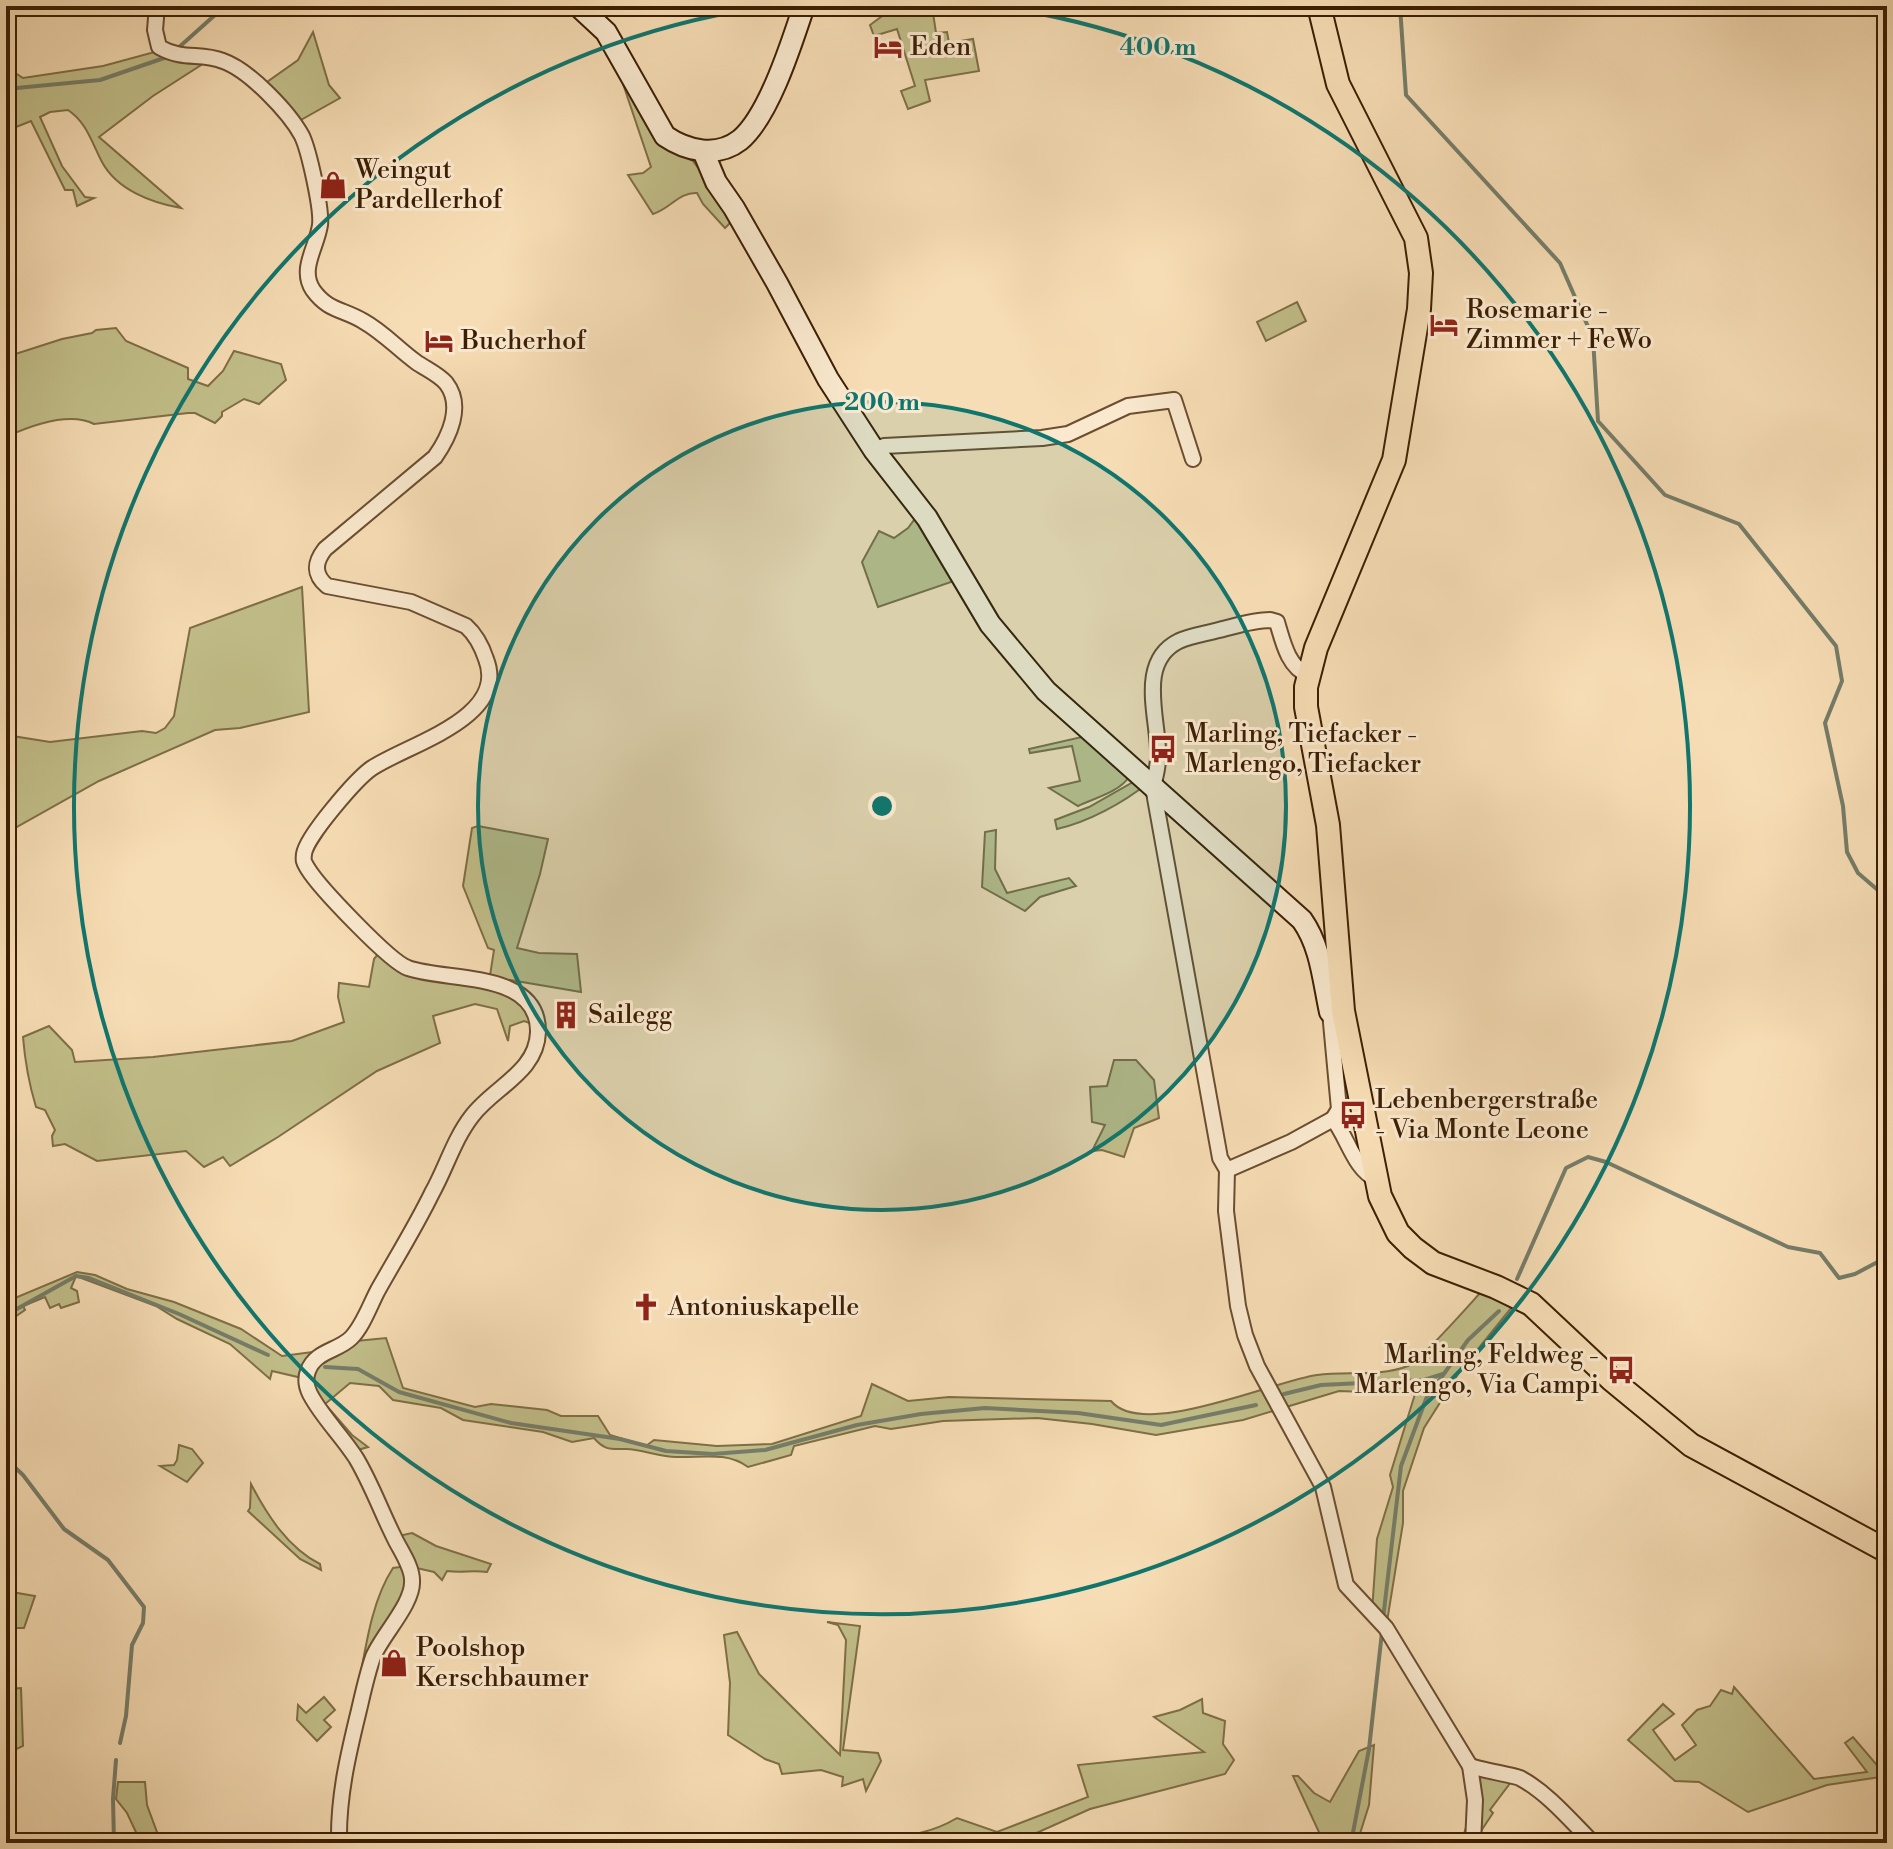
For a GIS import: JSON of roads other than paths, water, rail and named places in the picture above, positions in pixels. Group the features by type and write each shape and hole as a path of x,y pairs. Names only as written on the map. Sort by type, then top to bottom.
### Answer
{"main road":[{"path":"1319,6 1338,84 1416,238 1421,273 1419,309 1394,460 1330,613 1308,675 1306,707 1328,825 1336,1012 1376,1179 1388,1216 1398,1233 1433,1263 1531,1304 1612,1380 1691,1445 1887,1551"}],"street":[{"path":"157,6 156,42 173,54 226,62 252,80 289,116 303,138 320,224 307,273 309,285 329,307 362,320 446,383 454,411 453,423 435,457 325,549 318,557 316,570 319,579 327,586 411,602 466,626 485,655 491,677 489,687 478,707 460,721 361,776 311,836 304,862 331,897 395,961 413,970 480,979 509,989 529,1003 537,1016 538,1026 537,1043 529,1062 472,1115 456,1141 433,1192 351,1339 318,1358 307,1372 311,1395 357,1460 413,1584 408,1598 380,1642 368,1673 343,1774 339,1843"},
{"path":"578,6 606,32 665,136 678,145 710,151 739,141 754,124 770,95 804,6"},
{"path":"710,151 734,208 828,379 874,450 927,518 990,624 1023,667 1302,920 1312,934 1336,1012 1339,1109 1333,1119 1291,1142 1227,1170"},
{"path":"874,450 884,446 1068,434 1128,406 1174,400 1193,459"},
{"path":"1308,675 1298,671 1289,658 1277,622 1270,620 1192,637 1166,650 1157,661 1154,677 1158,751 1153,787 1220,1158 1227,1170 1226,1211 1238,1306 1245,1335 1257,1366 1323,1487 1346,1585 1386,1628 1470,1766 1475,1800 1473,1843"},
{"path":"1333,1119 1345,1133 1366,1174 1376,1179"},
{"path":"1470,1766 1498,1775 1518,1777 1562,1811 1593,1843"}],"waterway":[{"path":"177,49 225,6"},
{"path":"1400,6 1406,95 1560,263 1593,338 1598,421 1665,495 1739,524 1836,646 1842,681 1825,723 1843,806 1847,852 1858,873 1887,898"},
{"path":"6,89 100,80 167,57"},
{"path":"1517,1279 1566,1168 1588,1157 1606,1162 1788,1247 1820,1253 1839,1278 1855,1274 1887,1257"},
{"path":"6,1315 76,1276 89,1278 179,1314 268,1355"},
{"path":"1383,1619 1401,1466 1426,1399 1468,1340 1499,1311"},
{"path":"325,1367 358,1369 399,1392 511,1423 620,1439 666,1451 713,1454 765,1450 857,1425 921,1414 985,1408 1078,1413 1161,1425 1256,1405"},
{"path":"1284,1394 1321,1385 1424,1380 1443,1374"},
{"path":"6,1459 23,1475 64,1529 108,1560 144,1607 143,1623 132,1645 126,1716 120,1743"},
{"path":"1351,1843 1369,1749 1382,1632"},
{"path":"114,1843 116,1760"}],"place":[{"name":"Eden","path":"888,47"},
{"name":"Weingut Pardellerhof","path":"333,185"},
{"name":"Rosemarie - Zimmer + FeWo","path":"1444,325"},
{"name":"Bucherhof","path":"439,341"},
{"name":"Marling, Tiefacker - Marlengo, Tiefacker","path":"1163,749"},
{"name":"Sailegg","path":"566,1015"},
{"name":"Lebenbergerstraße - Via Monte Leone","path":"1353,1115"},
{"name":"Antoniuskapelle","path":"646,1307"},
{"name":"Marling, Feldweg - Marlengo, Via Campi","path":"1621,1370"},
{"name":"Poolshop Kerschbaumer","path":"394,1663"}]}
